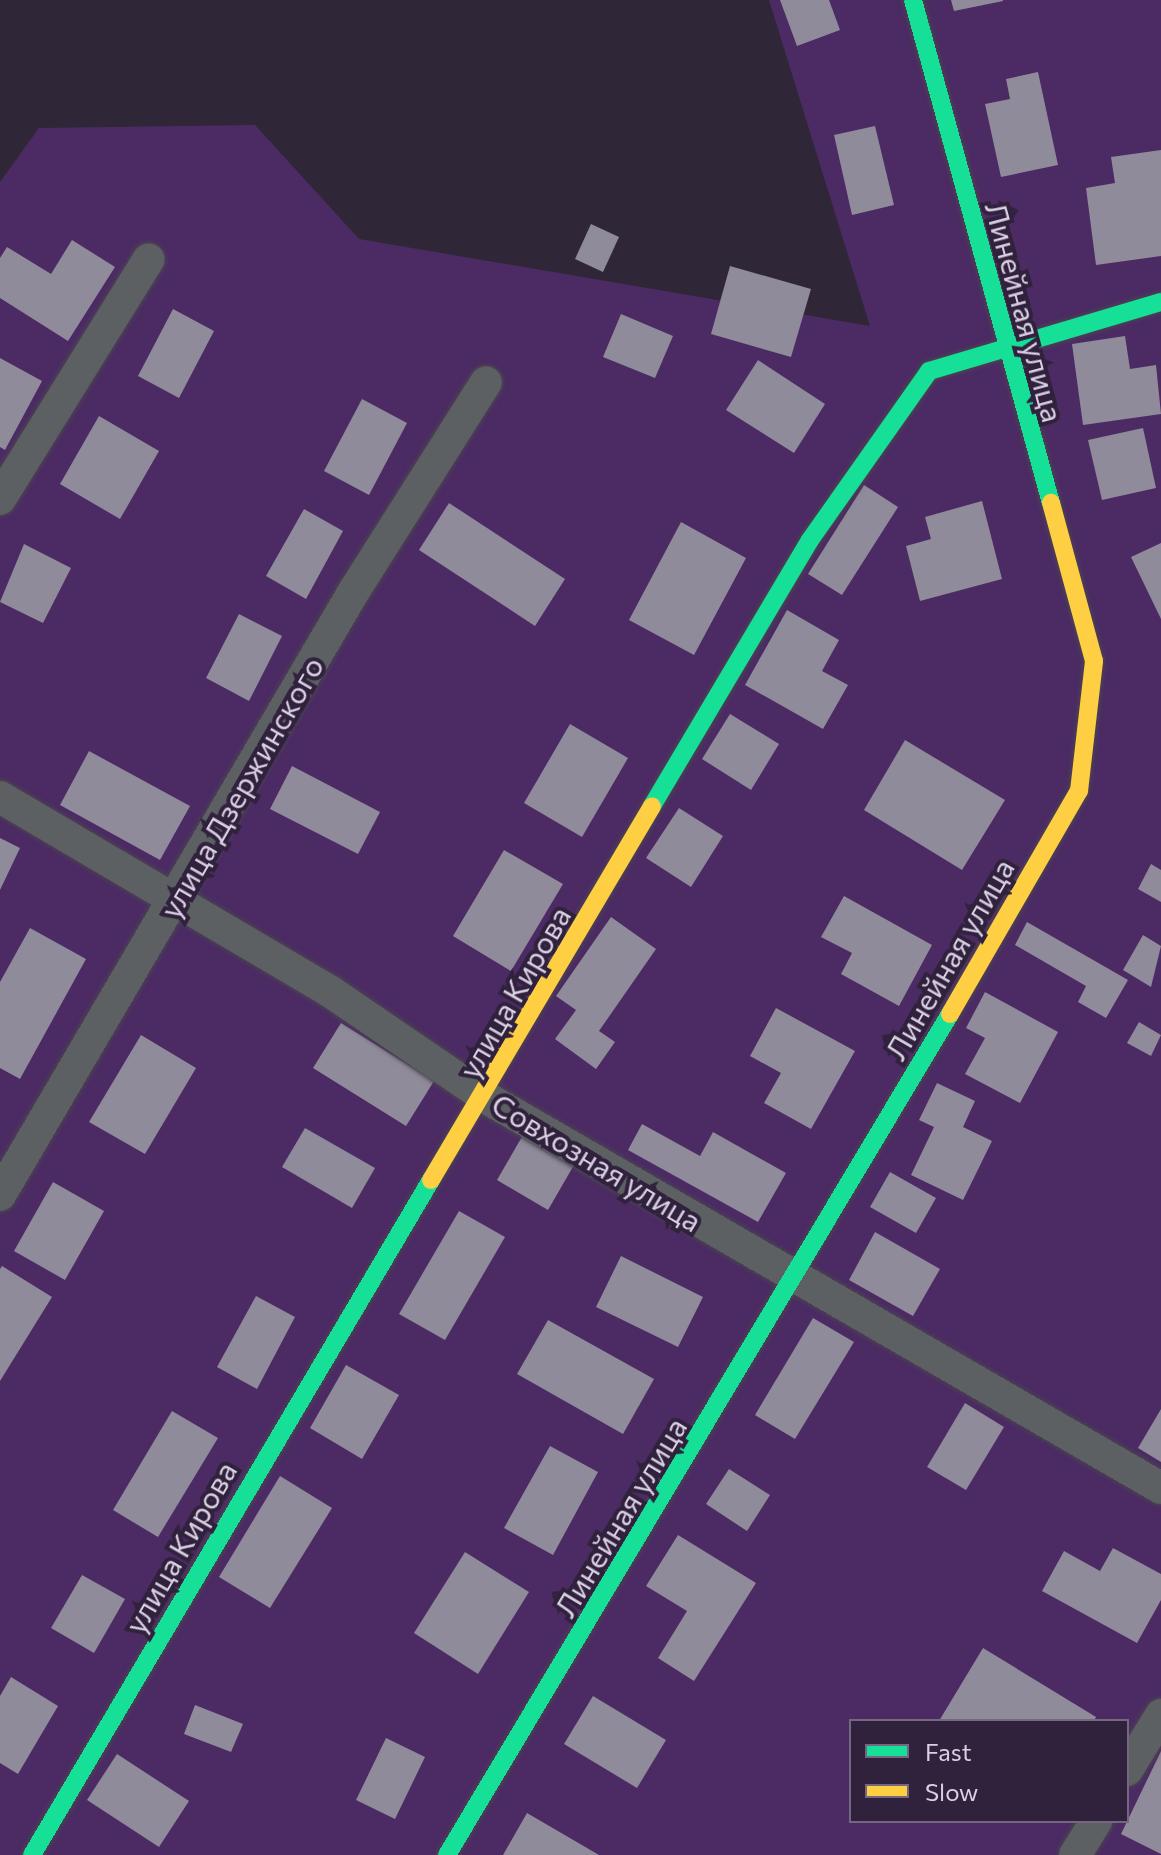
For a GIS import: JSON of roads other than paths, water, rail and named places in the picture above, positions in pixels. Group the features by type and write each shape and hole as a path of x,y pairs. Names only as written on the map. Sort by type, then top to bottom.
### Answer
{"street":[{"name":"Линейная улица","path":"447,1855 797,1280 1079,791 1094,661 1003,344 913,0"},
{"path":"0,499 149,259"},
{"name":"улица Кирова","path":"32,1855 485,1097 810,540 929,371 1003,344 1161,302"},
{"name":"улица Дзержинского","path":"0,1195 177,901 354,591 486,382"},
{"name":"Совхозная улица","path":"0,797 177,901 485,1097 1161,1488"},
{"path":"1129,1767 1161,1715"},
{"path":"1075,1855 1095,1823"}]}
